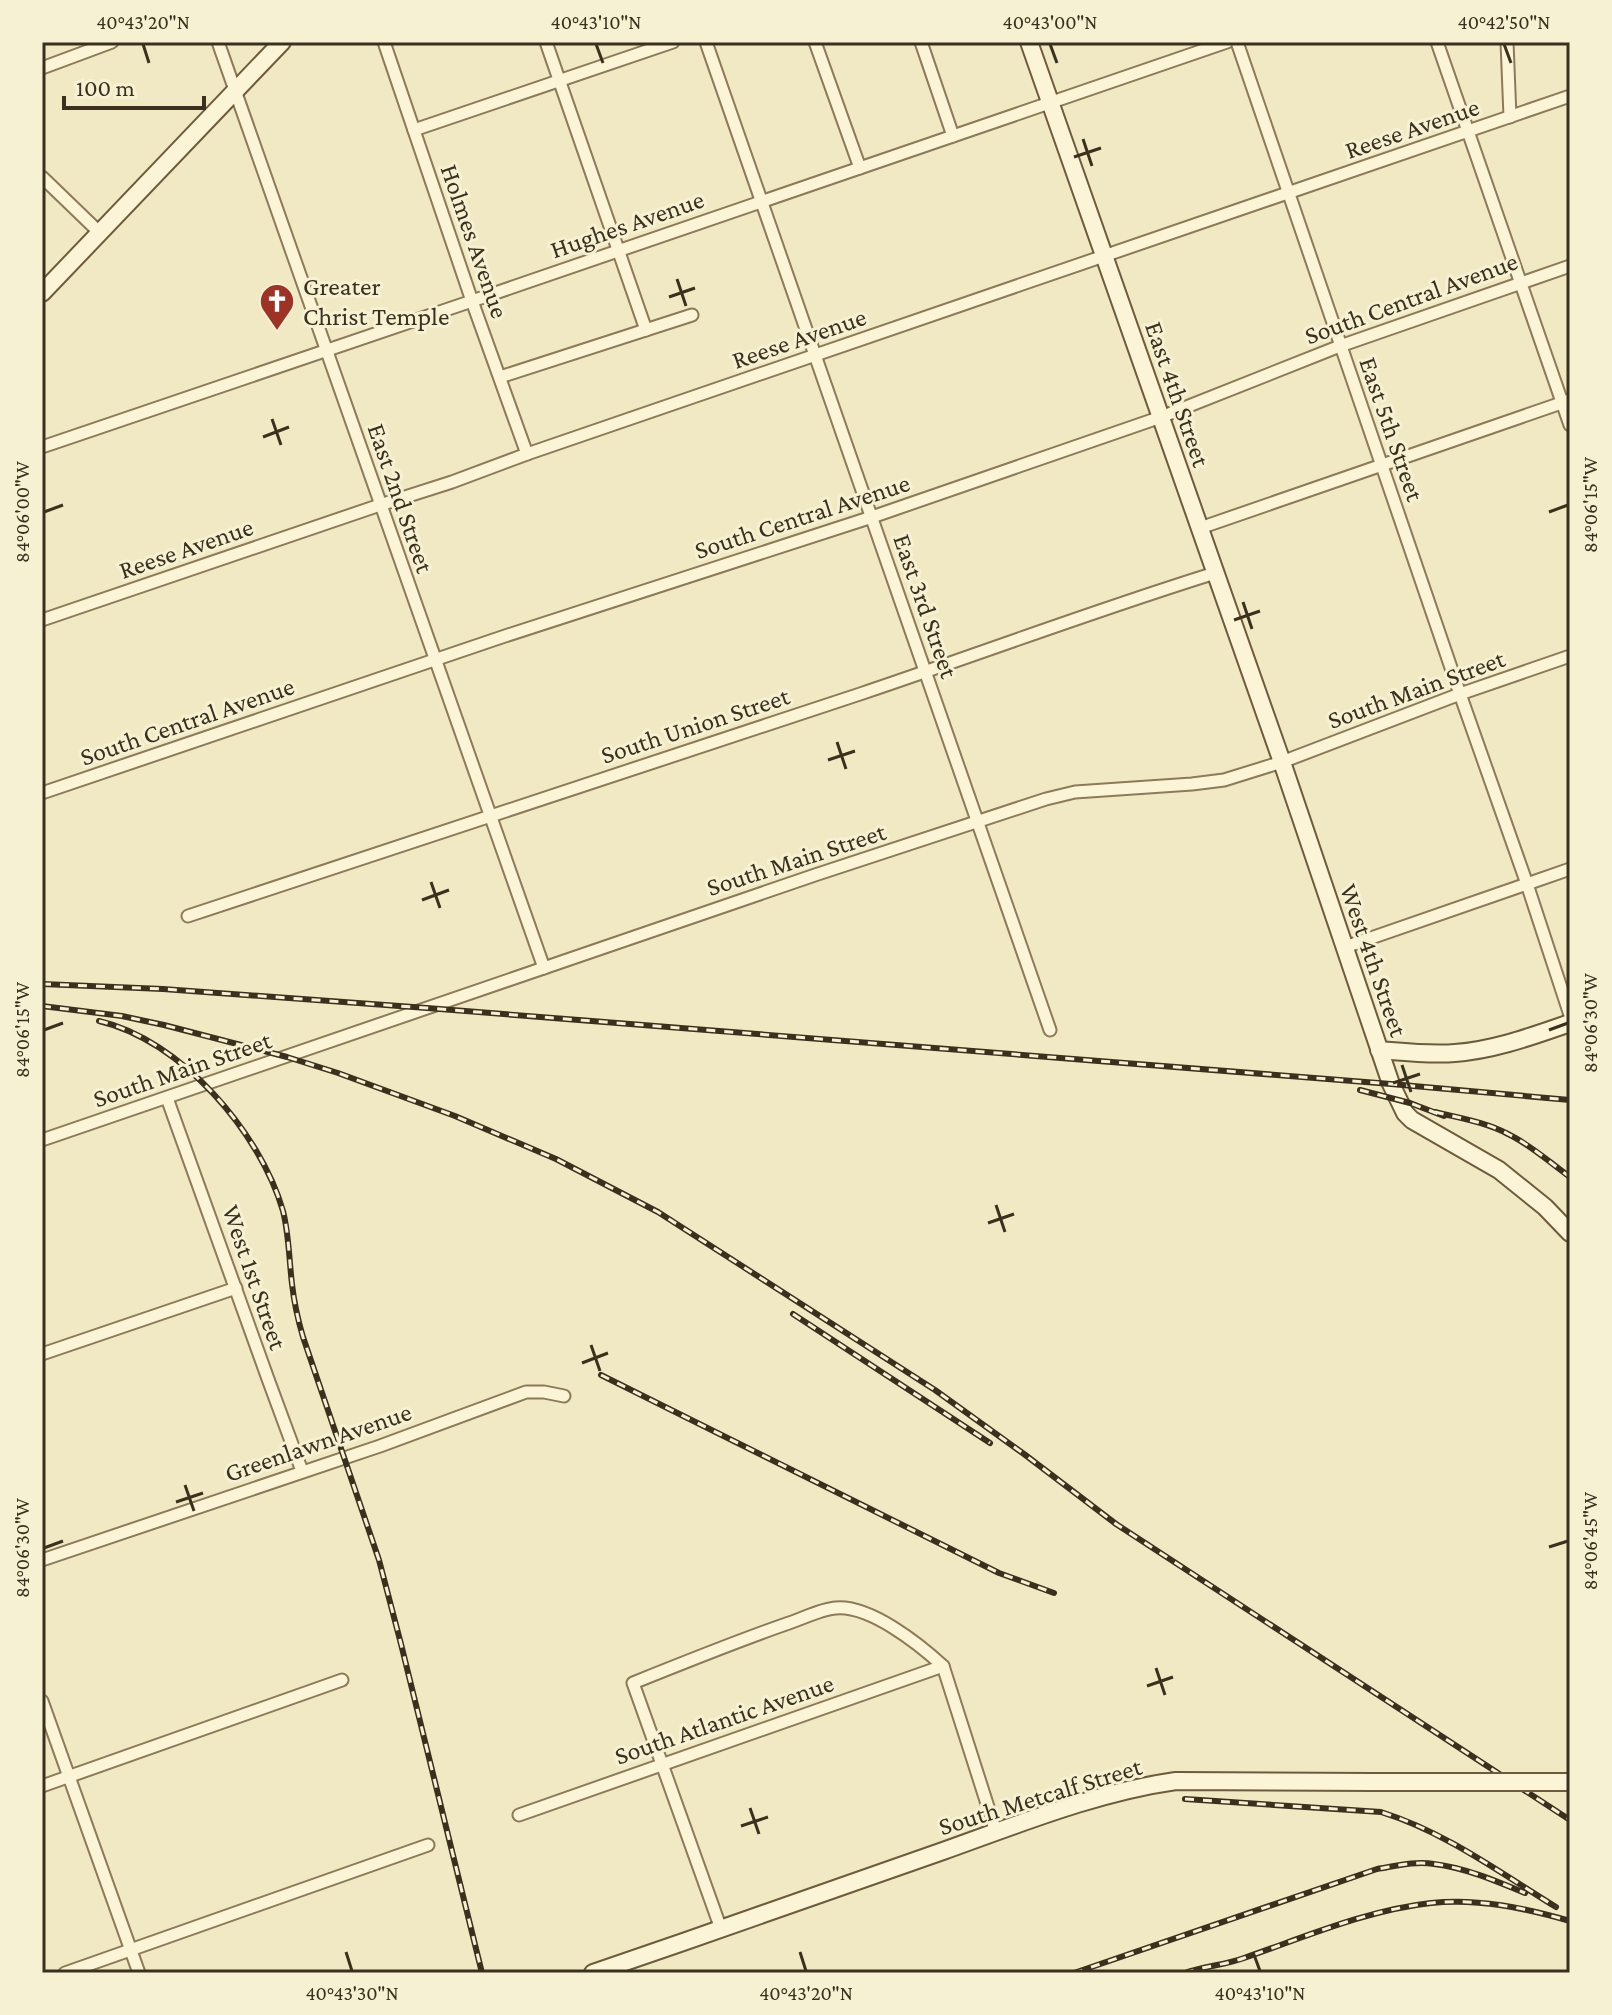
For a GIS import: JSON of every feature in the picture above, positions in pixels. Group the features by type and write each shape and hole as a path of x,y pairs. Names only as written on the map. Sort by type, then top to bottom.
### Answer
{"street":[{"path":"42,68 112,42"},
{"name":"East 2nd Street","path":"218,42 544,968"},
{"path":"42,293 282,42"},
{"name":"Holmes Avenue","path":"384,42 527,454"},
{"path":"546,42 646,330"},
{"path":"414,130 673,42"},
{"name":"East 3rd Street","path":"706,42 1050,1030"},
{"path":"815,42 860,168"},
{"path":"921,42 953,136"},
{"name":"East 4th Street","path":"1029,42 1282,762"},
{"name":"Hughes Avenue","path":"42,447 1227,42"},
{"name":"East 5th Street","path":"1237,42 1570,1015"},
{"path":"1437,42 1520,283 1566,401 1570,425"},
{"path":"1507,42 1510,117"},
{"name":"Reese Avenue","path":"42,620 452,482 1570,96"},
{"path":"42,177 99,232"},
{"name":"South Central Avenue","path":"42,793 434,660 872,517 1161,417 1340,346 1570,266"},
{"path":"500,377 692,315"},
{"path":"1200,528 1566,401"},
{"name":"South Union Street","path":"188,916 1215,573"},
{"name":"South Main Street","path":"42,1140 1046,799 1075,792 1224,780 1282,762 1570,656"},
{"name":"West 4th Street","path":"1282,762 1379,1050 1405,1113 1499,1170 1545,1207 1570,1233"},
{"path":"1345,947 1570,869"},
{"path":"1379,1050 1429,1054 1467,1052 1506,1045 1570,1023"},
{"name":"West 1st Street","path":"167,1098 302,1471"},
{"path":"42,1354 236,1288"},
{"name":"Greenlawn Avenue","path":"42,1560 380,1446 526,1392 564,1396"},
{"path":"721,1929 633,1683 798,1620 836,1608 863,1613 890,1626 926,1650 943,1666 996,1832"},
{"name":"South Atlantic Avenue","path":"519,1815 943,1666"},
{"path":"42,1786 342,1680"},
{"path":"42,1701 139,1973"},
{"name":"South Metcalf Street","path":"593,1973 996,1832 1080,1804 1155,1784 1243,1780 1570,1782"},
{"path":"65,1973 428,1845"}],"railway":[{"path":"42,984 163,989 427,1008 1570,1100"},
{"path":"42,1006 122,1016 164,1025 338,1073 455,1116 556,1159 658,1212 935,1390 1116,1524 1570,1820"},
{"path":"99,1021 130,1031 187,1069 236,1121 272,1181 285,1220 301,1331 379,1560 482,1973"},
{"path":"1360,1090 1444,1116"},
{"path":"1435,1112 1500,1130 1524,1143 1570,1177"},
{"path":"793,1314 990,1443"},
{"path":"601,1375 999,1573 1054,1593"},
{"path":"1185,1799 1381,1812 1427,1830 1556,1907"},
{"path":"1074,1973 1377,1869 1420,1863 1446,1866 1525,1893"},
{"path":"1185,1973 1237,1960 1360,1918 1431,1903 1501,1905 1570,1921"}],"place":[{"name":"Greater Christ Temple","path":"277,332"}]}
